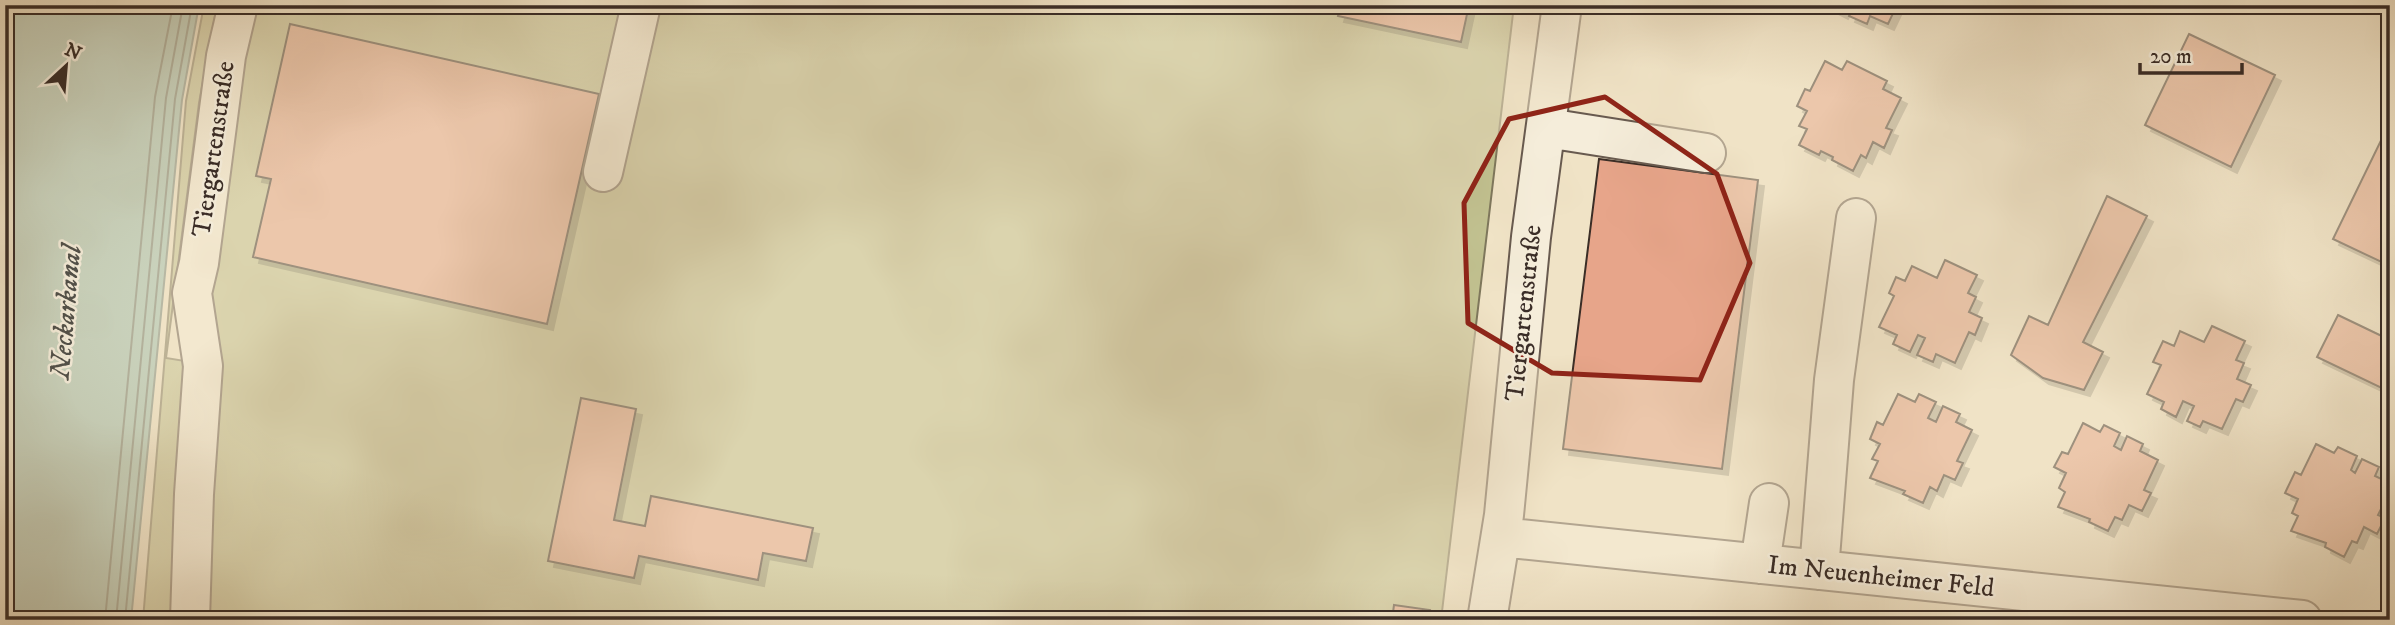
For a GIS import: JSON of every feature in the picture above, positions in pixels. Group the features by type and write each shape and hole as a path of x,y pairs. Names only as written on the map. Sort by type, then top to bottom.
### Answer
{"street":[{"name":"Tiergartenstraße","path":"190,620 194,494 203,366 192,293 199,263 226,56 238,5"},
{"path":"603,172 641,5"},
{"name":"Tiergartenstraße","path":"1488,620 1501,537 1531,237 1562,5"},
{"path":"1547,128 1706,153"},
{"path":"1819,570 1834,380 1856,218"},
{"path":"1760,564 1769,503"},
{"name":"Im Neuenheimer Feld","path":"1501,537 2302,620"}],"highlighted area":[{"path":"1605,97 1717,174 1750,263 1700,380 1552,373 1468,323 1464,203 1509,119"}],"green space":[{"path":"204,5 217,5 199,103 166,358 185,361 176,474 176,620 143,620 186,101"},
{"path":"254,5 1514,5 1441,620 183,620 187,350"}],"water":[{"name":"Neckarkanal","path":"7,5 199,5 182,100 131,620 5,620"}],"building":[{"path":"1341,5 1469,5 1461,42 1338,16"},
{"path":"1827,5 1897,5 1888,24 1870,16 1867,24 1849,16 1851,12 1844,9 1842,13"},
{"path":"290,24 599,94 547,324 253,257 271,179 256,176"},
{"path":"2189,34 2275,75 2231,167 2145,125"},
{"path":"1825,61 1842,70 1847,61 1887,81 1883,89 1901,98 1886,128 1892,130 1884,148 1873,142 1866,158 1861,155 1853,171 1821,151 1819,155 1799,145 1807,129 1799,126 1807,111 1797,106 1805,89 1810,91"},
{"path":"2390,122 2390,266 2333,239"},
{"path":"1599,159 1758,180 1722,469 1563,449"},
{"path":"2107,196 2147,216 2083,342 2103,352 2084,390 2043,378 2011,355 2029,316 2048,325"},
{"path":"1945,260 1977,275 1968,293 1976,297 1969,312 1982,318 1975,335 1969,332 1955,363 1936,354 1933,362 1917,355 1925,338 1918,335 1910,352 1893,344 1897,335 1879,327 1894,296 1889,293 1896,277 1905,281 1912,266 1937,278"},
{"path":"2338,315 2390,340 2390,392 2317,357"},
{"path":"2212,326 2245,341 2236,360 2244,363 2237,379 2251,385 2243,402 2236,399 2222,429 2203,421 2200,427 2187,421 2194,406 2183,401 2176,417 2161,409 2164,402 2147,394 2161,365 2153,362 2163,341 2174,346 2180,331 2204,342"},
{"path":"1898,394 1915,402 1919,394 1936,402 1928,418 1936,422 1943,406 1960,414 1956,422 1972,430 1957,461 1963,463 1955,480 1944,475 1937,491 1930,487 1923,503 1903,494 1905,491 1870,478 1878,461 1872,459 1880,444 1870,439 1877,422 1883,425"},
{"path":"581,398 636,409 614,520 645,526 651,496 813,528 806,561 763,553 758,580 639,556 634,578 548,561"},
{"path":"2083,423 2100,432 2104,425 2120,433 2114,446 2121,450 2127,436 2143,444 2140,451 2158,460 2144,490 2151,493 2142,511 2129,505 2122,520 2115,517 2108,531 2089,522 2090,519 2058,507 2065,492 2059,488 2066,473 2054,467 2062,452 2068,454"},
{"path":"2316,444 2334,453 2338,447 2357,456 2351,470 2355,473 2362,459 2379,467 2375,476 2390,483 2390,491 2378,515 2385,518 2377,534 2364,527 2357,543 2352,541 2344,557 2325,547 2326,543 2291,531 2298,516 2292,513 2298,499 2285,493 2295,472 2301,475"},
{"path":"1394,605 1430,610 1429,620 1392,620"}]}
